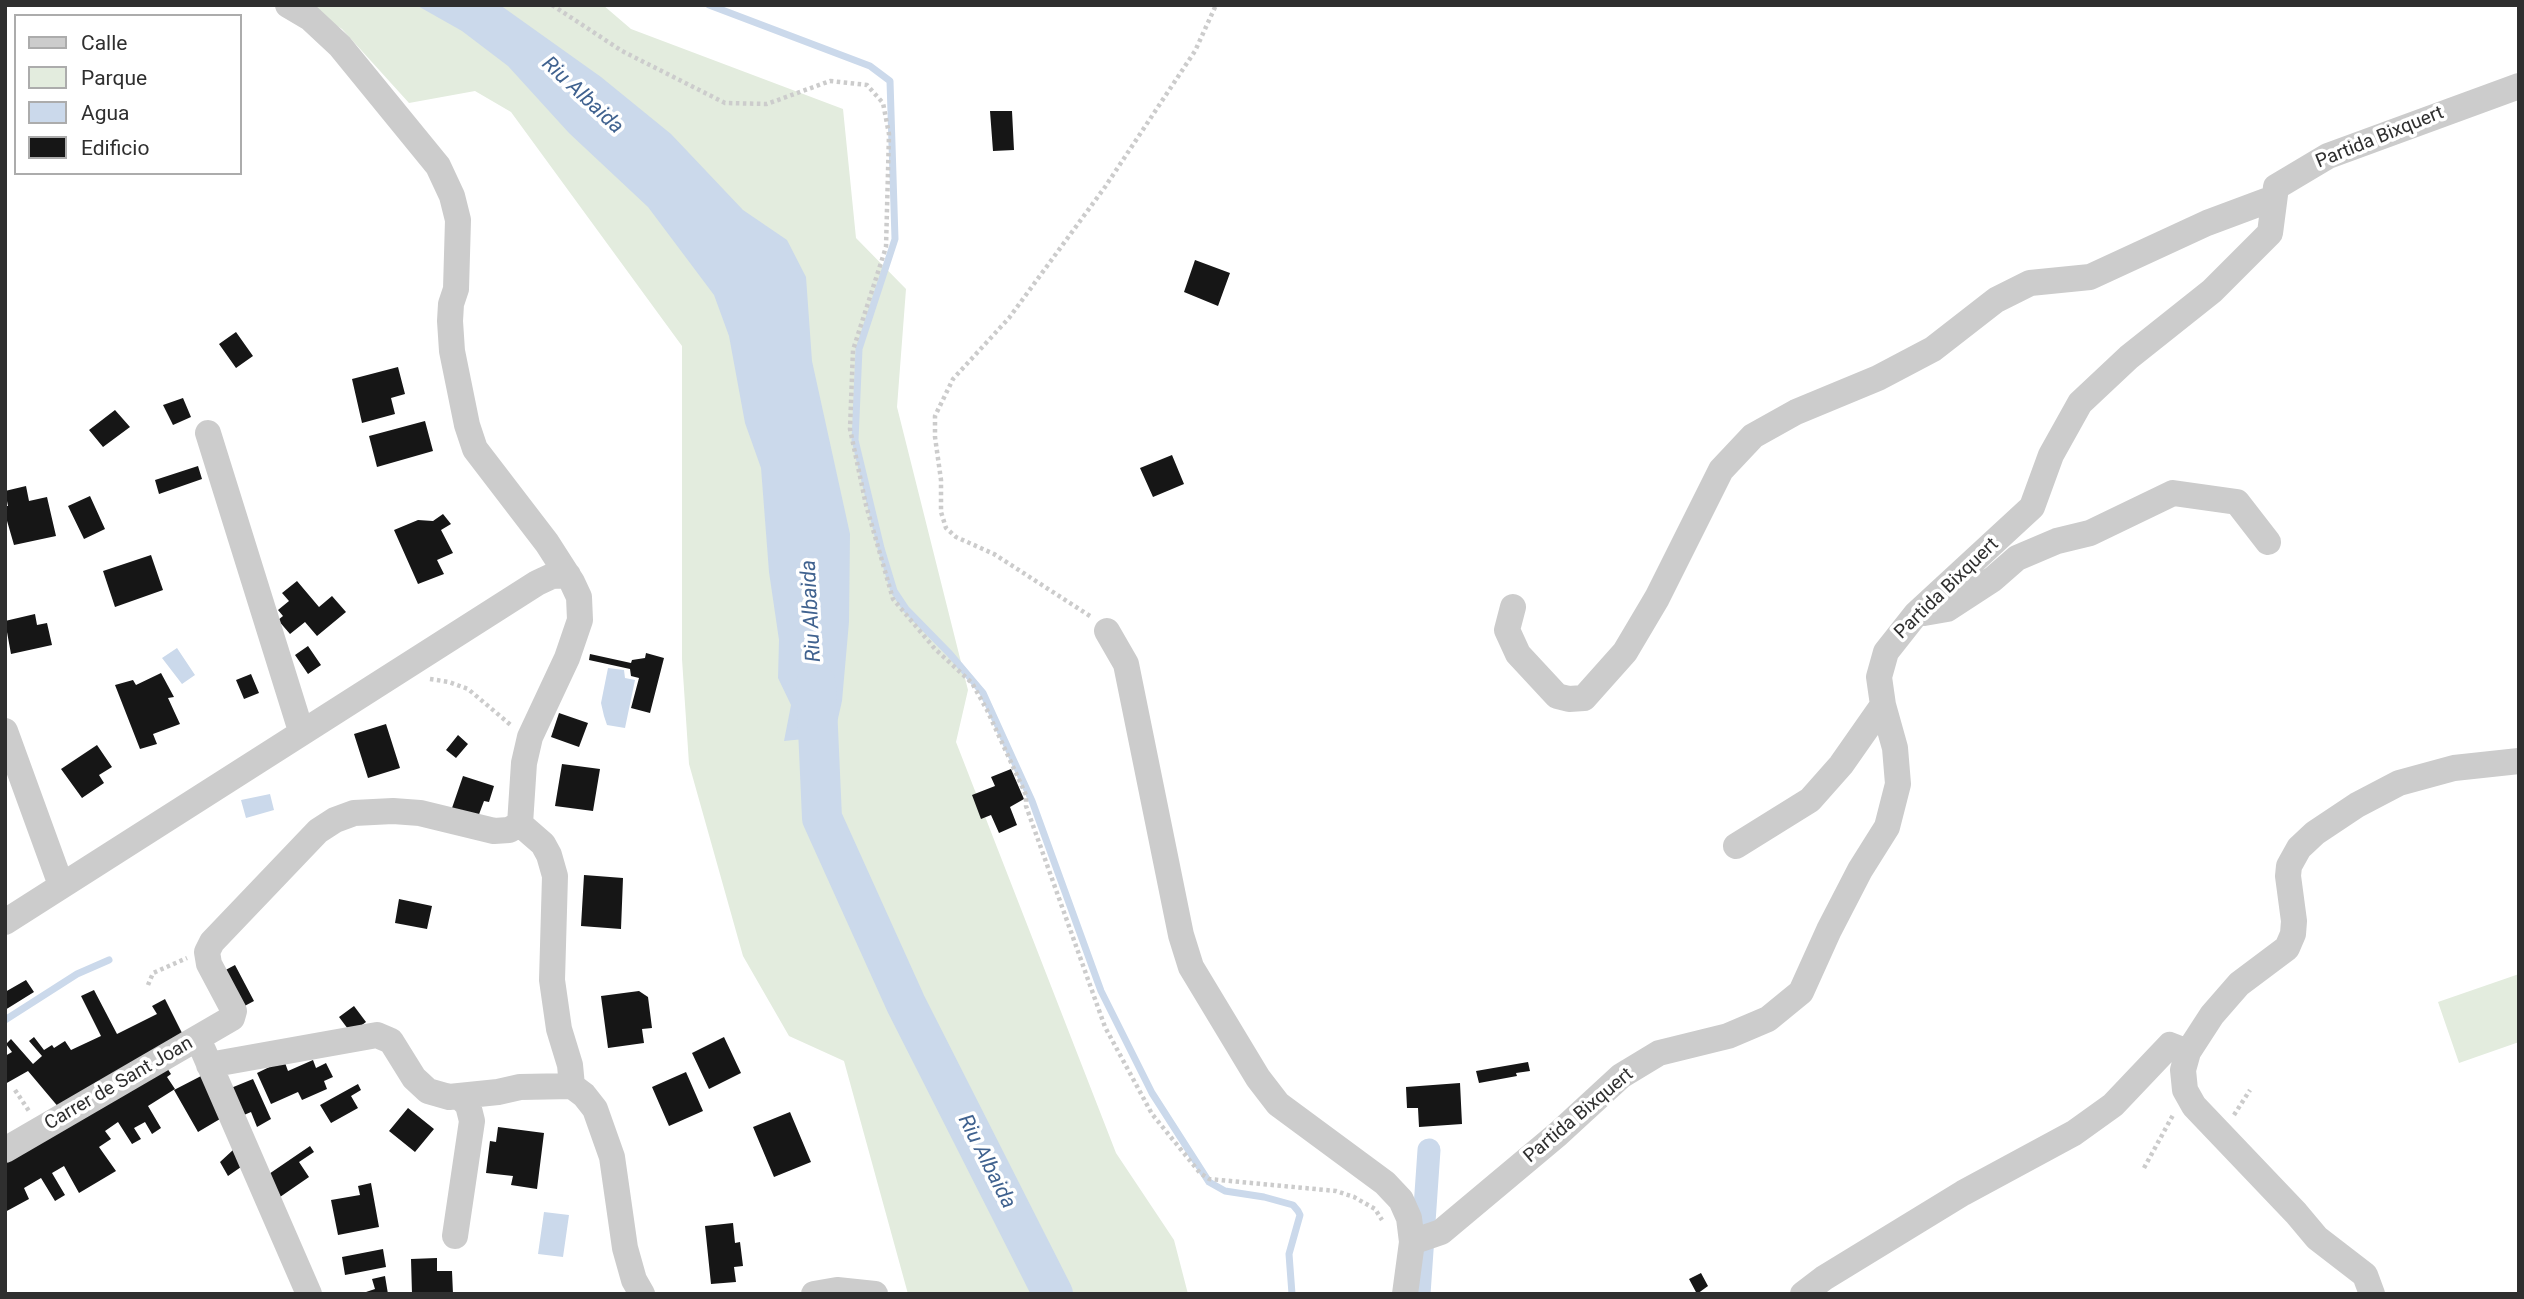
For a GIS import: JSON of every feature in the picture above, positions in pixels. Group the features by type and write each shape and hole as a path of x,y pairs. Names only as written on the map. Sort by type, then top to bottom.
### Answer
{"street":[{"path":"288,5 310,18 340,46 438,166 452,196 458,220 456,289 451,304 450,321 452,351 467,425 475,449 547,543 579,597 580,620 568,658 531,734 524,763 520,824"},
{"name":"Partida Bixquert","path":"1412,1242 1441,1232 1558,1134 1621,1076 1659,1053 1728,1036 1768,1018 1801,992 1841,906 1887,827 1898,784 1895,748 1883,705 1879,677 1886,652 1916,614 2032,507 2051,455 2080,402 2211,291 2270,233 2276,187 2328,156 2519,86"},
{"path":"1513,607 1507,630 1518,654 1557,696 1569,699 1584,698 1625,652 1657,597 1721,470 1753,436 1796,412 1878,378 1933,349 1996,300 2030,283 2090,277 2207,223 2274,198"},
{"path":"208,433 301,731"},
{"path":"1916,614 1947,609 1993,579 2017,558 2057,541 2090,533 2173,493 2238,502 2267,542"},
{"path":"5,922 537,583 552,576 568,575"},
{"path":"1107,631 1126,664 1181,935 1191,967 1258,1077 1278,1104 1385,1183 1401,1200 1409,1218 1412,1242 1405,1294"},
{"path":"1737,846 1810,800 1841,765 1883,705"},
{"path":"5,731 61,885"},
{"path":"2372,1294 2365,1275 2317,1238 2194,1106 2185,1090 2183,1070 2188,1052 2212,1015 2239,984 2287,948 2293,934 2294,921 2289,866 2299,848 2315,833 2357,805 2399,783 2454,768 2519,761"},
{"path":"207,953 212,942 318,831 335,820 354,813 393,811 420,813 495,831 509,831 520,824"},
{"path":"520,824 543,844 553,865 555,886 552,980 559,1029 570,1065 572,1086"},
{"name":"Carrer de Sant Joan","path":"9,1141 232,1018 234,1011 209,964 207,953"},
{"path":"209,1065 377,1035 391,1041 414,1078 428,1091 449,1097 498,1093 520,1087 572,1086 584,1095 595,1109 612,1157 625,1248 634,1280 642,1294"},
{"path":"198,1039 309,1294"},
{"path":"1803,1294 1824,1278 1963,1193 2074,1133 2113,1105 2171,1045 2188,1052"},
{"path":"455,1236 472,1121 468,1105 460,1097"},
{"path":"814,1294 838,1290 875,1294"}],"path":[{"path":"552,5 622,51 725,103 767,104 830,81 867,85 883,103 889,134 886,247 853,350 850,429 866,505 893,599 935,649 972,683 1026,795 1026,806 1105,1027 1152,1114 1200,1173 1209,1179 1336,1191 1375,1209 1386,1226"},
{"path":"1107,631 1086,612 994,554 956,537 946,528 941,512 935,416 953,379 1009,318 1105,187 1195,51 1216,5"},
{"path":"398,670 403,676 449,682 468,690 483,700 504,721 523,734 531,734"},
{"path":"148,985 153,973 183,959 207,953"},
{"path":"2222,1134 2250,1090"},
{"path":"2144,1168 2176,1110"}],"green space":[{"path":"303,5 603,5 631,29 843,109 856,238 906,289 897,407 968,690 956,742 1116,1153 1174,1240 1188,1294 908,1294 844,1061 789,1036 743,956 689,764 682,659 682,346 511,112 475,91 409,103 342,29"},
{"path":"2519,974 2519,1042 2459,1063 2438,1002"}],"water":[{"path":"416,5 500,5 601,77 671,134 743,210 787,240 806,277 812,361 850,534 849,622 842,701 834,736 784,741 791,705 778,678 779,640 769,572 761,468 745,423 729,336 714,295 648,207 569,133 508,66 462,31"},
{"path":"177,648 195,675 182,684 162,658"},
{"path":"608,668 624,670 625,678 635,680 625,728 607,725 604,716 601,703"},
{"path":"270,794 274,810 246,818 241,800"},
{"path":"544,1212 569,1215 563,1257 538,1254"}],"building":[{"path":"990,111 1012,111 1014,150 993,151"},
{"path":"1195,260 1230,273 1218,306 1184,292"},
{"path":"236,332 253,356 236,368 219,344"},
{"path":"398,367 405,394 391,398 395,414 362,423 352,379"},
{"path":"183,398 191,417 173,425 163,405"},
{"path":"115,410 130,427 103,447 89,430"},
{"path":"425,421 433,451 377,467 369,436"},
{"path":"1172,455 1184,484 1153,497 1140,468"},
{"path":"198,466 202,479 159,494 155,480"},
{"path":"26,486 29,501 47,497 56,536 14,545 5,514 5,506 8,506 5,491"},
{"path":"90,496 105,529 84,539 68,506"},
{"path":"443,514 451,524 441,530 453,553 437,560 444,574 418,584 394,530 418,520 433,521"},
{"path":"151,555 163,590 115,607 103,571"},
{"path":"297,581 319,607 332,596 346,612 317,636 305,622 290,634 278,620 283,616 278,610 289,601 282,593"},
{"path":"35,614 37,625 47,623 52,645 11,654 5,621"},
{"path":"308,646 321,665 308,674 295,655"},
{"path":"646,653 664,658 650,713 631,708 639,678 631,676 630,669 589,660 590,654 631,663 632,660 645,658"},
{"path":"161,673 174,697 168,698 180,724 153,734 157,744 140,749 115,685 133,680 136,685"},
{"path":"251,674 259,693 244,699 236,680"},
{"path":"559,713 588,723 579,747 551,737"},
{"path":"386,724 400,768 368,778 354,734"},
{"path":"458,735 468,744 456,758 446,750"},
{"path":"97,745 112,767 99,775 104,783 82,798 61,769"},
{"path":"562,764 600,769 593,811 555,806"},
{"path":"1011,769 1024,799 1010,807 1017,825 999,833 991,815 981,819 972,795 995,786 991,777"},
{"path":"463,776 494,786 489,802 484,801 478,817 452,808"},
{"path":"584,875 623,878 621,929 581,926"},
{"path":"399,899 432,906 427,929 395,923"},
{"path":"235,965 254,1001 237,1010 218,974"},
{"path":"26,980 34,992 5,1010 5,992"},
{"path":"94,990 117,1034 157,1014 152,1006 165,999 185,1039 60,1109 28,1071 5,1084 5,1056 12,1052 6,1044 11,1039 33,1064 42,1056 29,1041 34,1037 44,1050 52,1045 54,1048 65,1041 71,1050 101,1036 81,996"},
{"path":"639,991 648,997 652,1028 642,1029 644,1043 608,1048 601,996"},
{"path":"354,1006 366,1022 351,1033 339,1017"},
{"path":"724,1037 741,1073 709,1089 692,1053"},
{"path":"284,1060 288,1071 313,1060 316,1068 326,1063 333,1077 324,1081 327,1089 302,1100 298,1092 271,1104 257,1073"},
{"path":"1528,1062 1530,1071 1479,1083 1476,1071"},
{"path":"165,1065 171,1074 167,1077 175,1089 148,1106 161,1128 152,1134 145,1122 134,1128 141,1139 132,1144 118,1122 105,1131 111,1139 99,1147 116,1171 79,1193 64,1166 52,1173 65,1195 55,1201 41,1178 24,1188 29,1199 5,1212 5,1162"},
{"path":"686,1072 703,1111 669,1126 652,1087"},
{"path":"203,1075 220,1119 198,1132 174,1090"},
{"path":"253,1079 271,1119 257,1127 251,1112 237,1118 226,1090"},
{"path":"1460,1083 1462,1124 1419,1127 1418,1108 1407,1108 1406,1087"},
{"path":"358,1084 361,1090 351,1096 358,1108 331,1123 320,1105"},
{"path":"408,1108 434,1129 415,1152 389,1131"},
{"path":"790,1112 811,1162 774,1177 753,1127"},
{"path":"498,1127 544,1133 537,1189 511,1185 513,1176 486,1173 490,1141 496,1142"},
{"path":"310,1146 314,1152 299,1162 309,1177 280,1197 266,1176"},
{"path":"233,1150 241,1167 228,1176 220,1162"},
{"path":"371,1183 379,1227 338,1235 331,1200 360,1195 358,1186"},
{"path":"733,1223 735,1243 740,1242 743,1266 734,1267 736,1282 711,1284 705,1226"},
{"path":"383,1249 386,1267 345,1275 342,1257"},
{"path":"437,1258 437,1271 452,1271 453,1294 412,1294 411,1259"},
{"path":"1701,1273 1708,1286 1697,1294 1689,1279"},
{"path":"385,1276 388,1294 360,1294 375,1289 372,1279"}],"waterway":[{"path":"709,5 870,66 890,81 895,239 859,349 855,440 894,591 906,609 983,693 1032,801 1101,991 1152,1093 1209,1182 1225,1191 1293,1205 1298,1211 1300,1215 1289,1254 1292,1294"},
{"name":"Riu Albaida","path":"816,684 822,818 906,1004 1053,1294"},
{"path":"5,1020 77,974 109,960"},
{"path":"1419,1294 1429,1150"}]}
